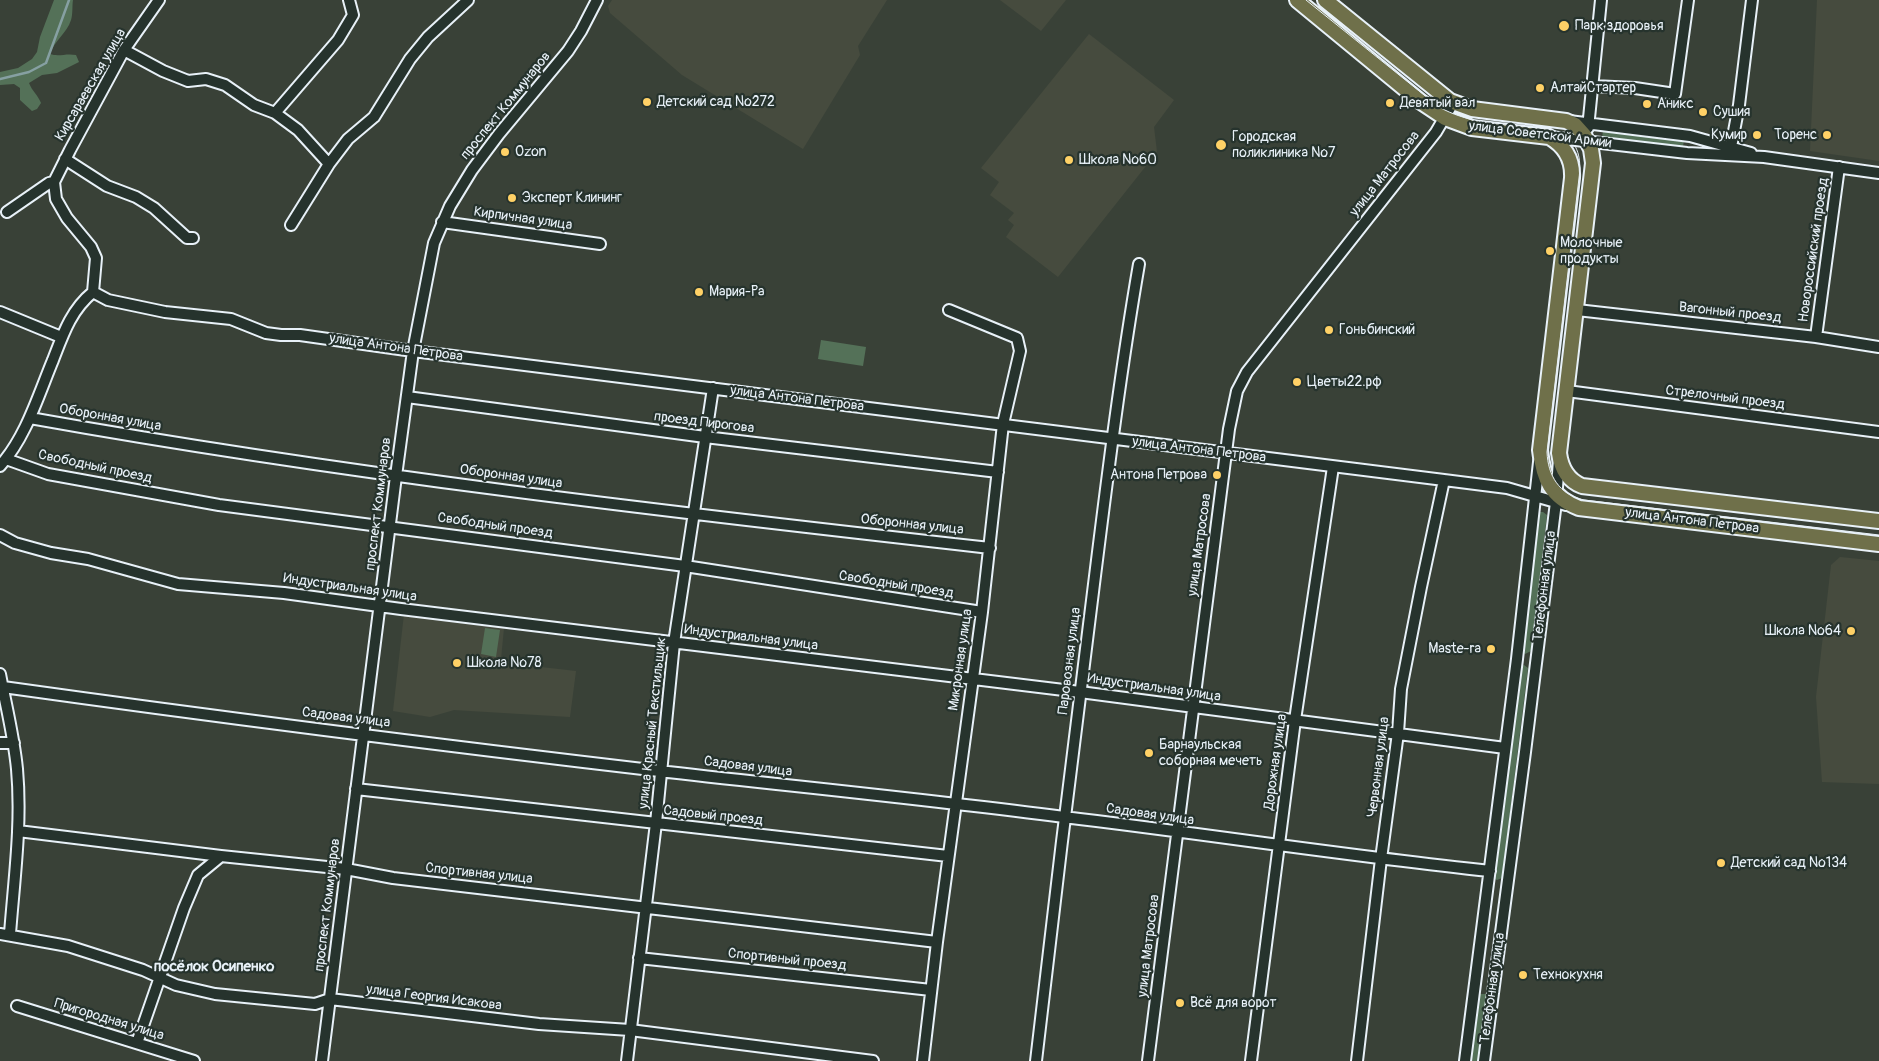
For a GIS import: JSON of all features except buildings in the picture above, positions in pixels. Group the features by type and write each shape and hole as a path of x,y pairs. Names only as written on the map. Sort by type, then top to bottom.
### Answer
{"main road":[{"name":"улица Советской Армии","path":"1297,0 1421,102 1446,118 1472,128 1550,137"},
{"name":"улица Советской Армии","path":"1325,0 1441,95 1454,103 1472,109 1566,121 1583,134"},
{"name":"Телефонная улица","path":"1559,452 1593,163 1583,134"},
{"path":"1550,137 1558,142 1570,159"},
{"name":"Телефонная улица","path":"1540,450 1572,178 1570,159"},
{"path":"1540,450 1543,468 1555,492"},
{"path":"1559,452 1565,472 1572,480 1582,486"},
{"name":"улица Антона Петрова","path":"1582,486 1879,521"},
{"name":"улица Антона Петрова","path":"1555,492 1566,502 1579,508 1879,544"}],"street":[{"name":"Кирсараевская улица","path":"54,182 65,158 124,50 159,0"},
{"path":"275,113 338,40 353,15 349,0"},
{"path":"291,225 329,164 348,138 374,117 410,59 428,37 468,0"},
{"name":"проспект Коммунаров","path":"322,1061 413,350 425,281 434,243 442,222 472,170 499,134 568,51 582,30 597,0"},
{"name":"Телефонная улица","path":"1583,134 1593,86 1601,0"},
{"path":"1593,86 1635,88 1675,94 1688,0"},
{"path":"1731,147 1739,105 1752,0"},
{"path":"124,50 163,71 188,81 206,80 226,85 254,105 275,113 298,130 329,164"},
{"name":"улица Матросова","path":"1148,1061 1192,707 1236,391 1247,372 1446,118 1454,103"},
{"path":"1570,159 1583,134"},
{"name":"улица Советской Армии","path":"1583,134 1687,153 1764,157 1879,173"},
{"name":"улица Советской Армии","path":"1550,137 1583,134 1690,136 1764,157"},
{"path":"65,158 106,186 136,197 154,208 187,238 193,238"},
{"name":"Новороссийский проезд","path":"1816,337 1838,167"},
{"path":"3,463 30,418 66,325 83,300 93,292 96,258 91,247 67,218 56,199 54,182 49,183 7,212"},
{"name":"Кирпичная улица","path":"442,222 600,244"},
{"name":"Паровозная улица","path":"1036,1061 1122,359 1139,264"},
{"name":"улица Антона Петрова","path":"93,292 108,300 165,312 231,319 266,333 281,335 300,335 1507,488 1555,492 1582,486"},
{"name":"Микронная улица","path":"923,1061 948,856 982,612 1003,424 1020,351 1017,338 949,310"},
{"name":"Вагонный проезд","path":"1577,310 1816,337 1879,347"},
{"path":"0,312 62,337"},
{"name":"улица Красный Текстильщик","path":"627,1061 662,771 674,643 713,388"},
{"name":"Стрелочный проезд","path":"1567,391 1879,432"},
{"name":"проезд Пирогова","path":"407,397 705,437 998,472"},
{"name":"Оборонная улица","path":"30,418 122,435 396,476 693,515 990,548"},
{"name":"Телефонная улица","path":"1465,1061 1517,659 1540,450"},
{"name":"Телефонная улица","path":"1484,1061 1525,752 1559,452"},
{"name":"Свободный проезд","path":"3,463 48,474 209,503 686,566 982,612"},
{"name":"Дорожная улица","path":"1251,1061 1295,720 1333,467"},
{"name":"Червонная улица","path":"1357,1061 1398,732 1401,689 1420,587 1444,480"},
{"name":"улица Антона Петрова","path":"1535,491 1555,492"},
{"name":"Индустриальная улица","path":"0,536 15,543 88,559 178,584 284,593 1398,732 1505,748"},
{"path":"1,680 14,743 17,771 18,830 5,934"},
{"name":"Садовая улица","path":"1,680 137,706 363,735 1066,817 1278,846 1490,871"},
{"path":"0,743 14,743"},
{"name":"Садовый проезд","path":"356,789 948,856"},
{"name":"Спортивная улица","path":"18,830 221,856 346,869 393,878 937,942"},
{"path":"137,1043 184,908 198,875 221,856"},
{"name":"улица Георгия Исакова","path":"5,934 68,946 116,960 176,985 214,994 315,1004 330,999 539,1024 630,1030 873,1061"},
{"name":"Спортивный проезд","path":"639,958 931,990"},
{"name":"Пригородная улица","path":"16,1006 194,1061"}],"shaded area":[{"path":"612,0 887,0 858,46 860,55 803,149 682,75 610,13 608,6"},
{"path":"1000,0 1066,0 1041,31"},
{"path":"1817,0 1879,0 1879,161 1810,151"},
{"name":"Школа №60","path":"1089,34 1174,100 1154,127 1157,152 1058,277 1006,237 1014,225 1008,220 1014,213 990,195 999,182 981,168"},
{"name":"Школа №64","path":"1840,557 1879,561 1879,784 1822,782 1816,697 1831,565"},
{"name":"Школа №78","path":"404,614 504,628 501,659 532,666 576,671 570,717 454,710 430,717 393,711"}],"green space":[{"path":"54,0 73,0 72,18 50,54 76,55 79,62 57,73 42,75 29,83 41,103 37,109 32,111 20,100 20,88 14,84 0,85 0,72 18,68 32,59 37,52 40,37"},
{"path":"1603,131 1684,140 1683,147 1602,138"},
{"path":"821,340 866,347 863,366 818,359"},
{"path":"1540,512 1547,515 1531,651 1525,654 1523,652 1538,514"},
{"path":"485,628 500,630 496,657 481,654"},
{"path":"1524,665 1528,668 1502,878 1497,880 1493,878 1519,667"},
{"path":"1486,994 1487,997 1480,1061 1470,1061 1478,996"}],"waterway":[{"path":"0,79 29,72 46,63 69,0"}],"tram line":[{"path":"1306,0 1439,107 1481,122 1546,129 1562,133 1571,140 1577,150 1580,172 1547,452 1550,469 1562,489 1584,500 1879,535"}],"place":[{"name":"Парк здоровья","path":"1564,26"},
{"name":"АлтайСтартер","path":"1540,88"},
{"name":"Детский сад №272","path":"647,102"},
{"name":"Девятый вал","path":"1390,103"},
{"name":"Аникс","path":"1647,104"},
{"name":"Сушия","path":"1703,112"},
{"name":"Кумир","path":"1757,135"},
{"name":"Торенс","path":"1827,135"},
{"name":"Городская поликлиника №7","path":"1221,145"},
{"name":"Ozon","path":"505,152"},
{"name":"Школа №60","path":"1069,160"},
{"name":"Эксперт Клининг","path":"512,198"},
{"name":"Молочные продукты","path":"1550,251"},
{"name":"Мария-Ра","path":"699,292"},
{"name":"Гоньбинский","path":"1329,330"},
{"name":"Цветы22.рф","path":"1297,382"},
{"name":"Антона Петрова","path":"1217,475"},
{"name":"Школа №64","path":"1851,631"},
{"name":"Maste-ra","path":"1491,649"},
{"name":"Школа №78","path":"457,663"},
{"name":"Барнаульская соборная мечеть","path":"1149,753"},
{"name":"Детский сад №134","path":"1721,863"},
{"name":"Технокухня","path":"1523,975"},
{"name":"Всё для ворот","path":"1180,1003"}],"district":[{"name":"посёлок Осипенко","path":"214,967"}]}
